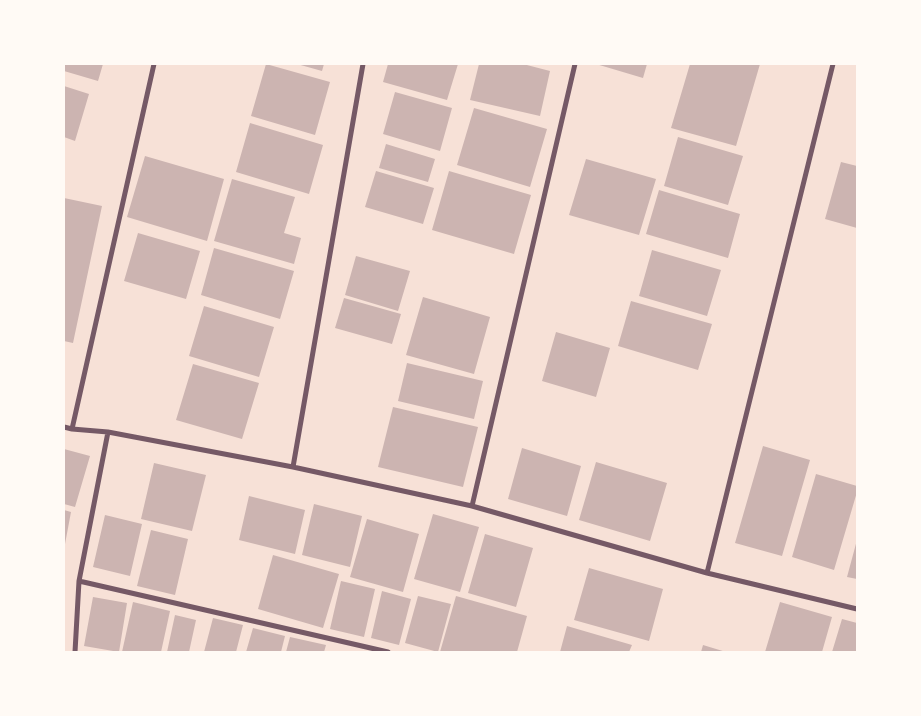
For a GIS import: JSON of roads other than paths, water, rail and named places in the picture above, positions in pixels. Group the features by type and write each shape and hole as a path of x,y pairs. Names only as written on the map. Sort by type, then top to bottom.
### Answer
{"street":[{"path":"72,429 154,64"},
{"path":"293,467 363,64"},
{"path":"472,506 575,64"},
{"path":"707,573 833,64"},
{"path":"64,427 108,432 293,467 472,506 707,573 857,609"},
{"path":"75,652 79,581 108,432"},
{"path":"79,581 388,652"}]}
